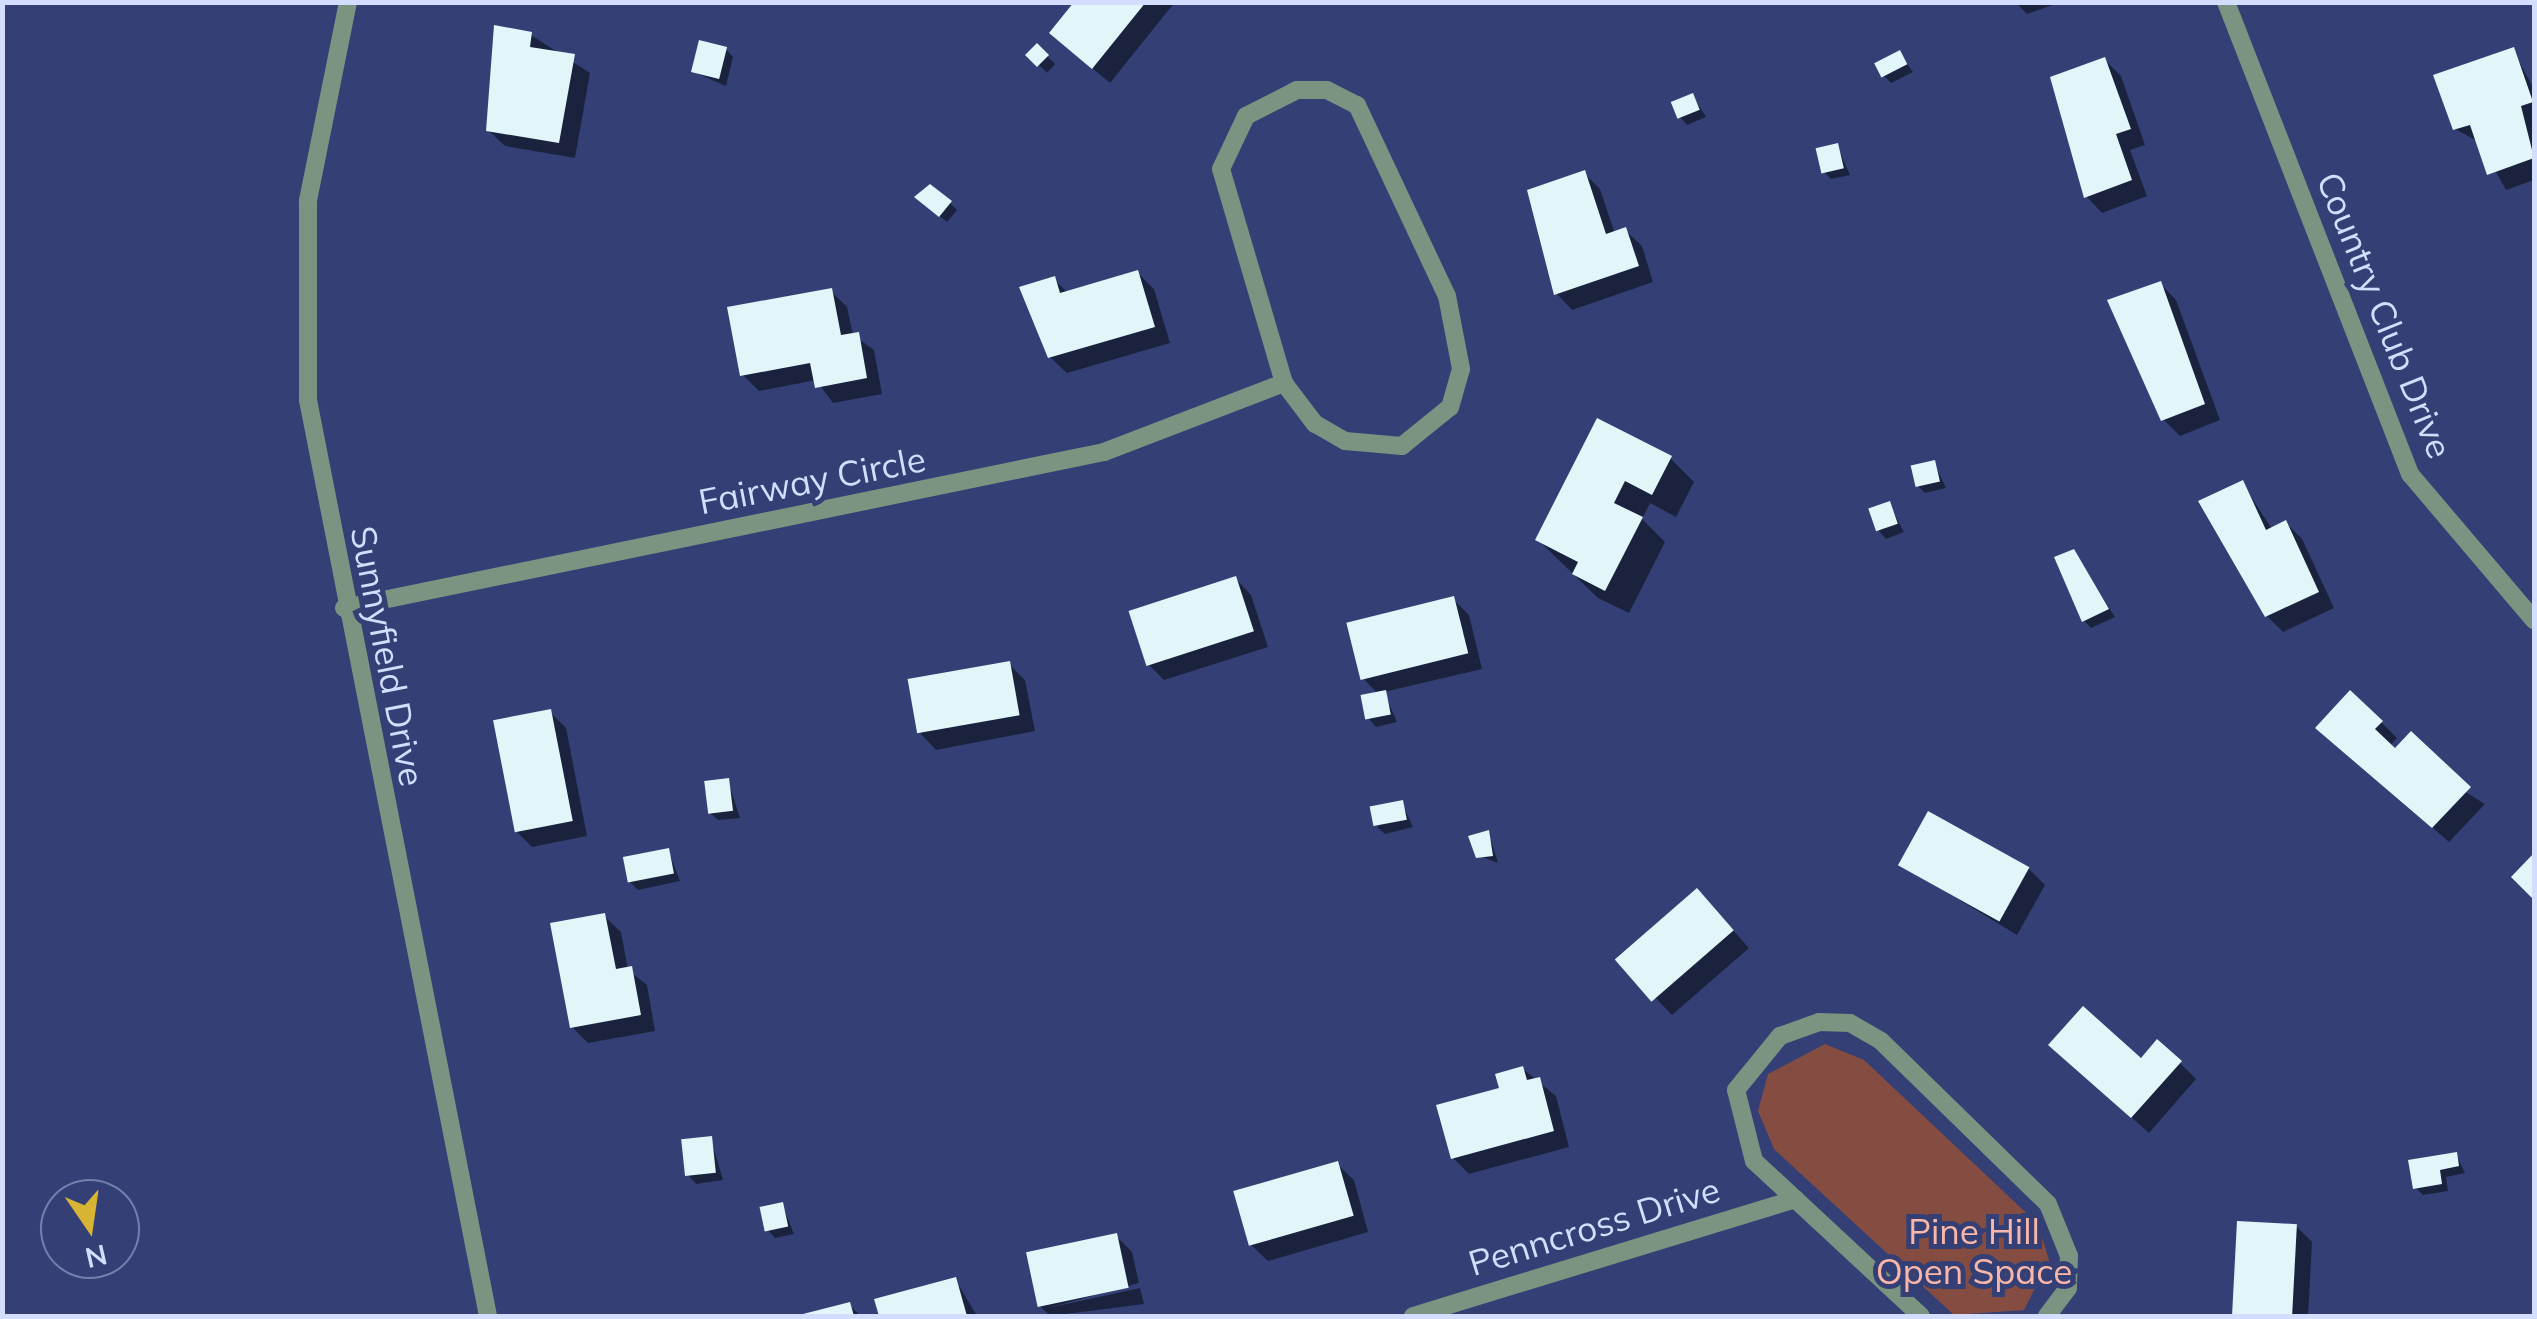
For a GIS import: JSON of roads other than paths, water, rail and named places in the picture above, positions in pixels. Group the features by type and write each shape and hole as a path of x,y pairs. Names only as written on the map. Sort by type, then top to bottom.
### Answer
{"street":[{"name":"Sunnyfield Drive","path":"348,2 308,202 308,400 344,608 488,1316"},
{"name":"Country Club Drive","path":"2226,2 2410,474 2534,620"},
{"path":"1297,90 1327,90 1356,105 1379,136 1448,296 1461,369 1450,407 1431,429 1373,450 1315,424 1284,383 1221,169 1246,116 1297,90"},
{"name":"Fairway Circle","path":"344,608 1104,452 1284,383"},
{"name":"Penncross Drive","path":"1921,1316 1754,1161 1736,1090 1780,1036 1820,1022 1850,1023 1882,1042 2048,1204 2069,1256 2068,1288 2047,1316"},
{"name":"Penncross Drive","path":"1412,1316 1794,1198"}],"park label":[{"name":"Pine Hill Open Space","path":"1974,1251"}]}
